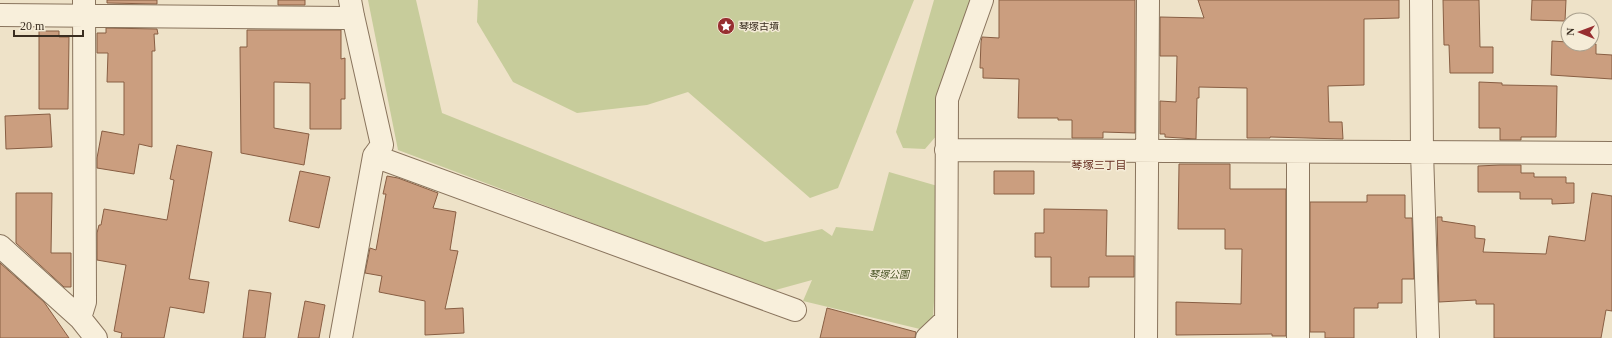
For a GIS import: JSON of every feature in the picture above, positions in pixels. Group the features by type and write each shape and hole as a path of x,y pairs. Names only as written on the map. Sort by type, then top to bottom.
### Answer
{"street":[{"path":"927,338 946,329 947,99 982,0"},
{"path":"1146,338 1148,0"},
{"path":"1421,0 1422,152 1428,338"},
{"path":"80,318 85,302 84,7"},
{"path":"0,15 84,7 343,18 351,8"},
{"path":"341,338 374,156 382,145 351,8"},
{"path":"946,150 1612,153"},
{"path":"1298,152 1298,338"},
{"path":"374,156 795,310"},
{"path":"0,246 80,318 96,338"}],"green space":[{"name":"琴塚公園","path":"368,0 416,0 442,113 765,242 822,229 832,236 836,227 873,231 889,172 941,187 933,318 920,329 803,301 812,280 772,291 398,150"},
{"path":"478,0 914,0 838,188 810,198 688,92 647,105 577,113 513,82 477,22"},
{"path":"934,0 978,0 938,134 925,149 903,148 896,132"}],"building":[{"path":"107,0 157,0 157,4 107,3"},
{"path":"278,0 305,0 305,5 278,5"},
{"path":"999,0 1135,0 1135,133 1103,132 1103,138 1072,138 1072,120 1058,120 1058,118 1018,118 1019,79 983,78 983,68 980,68 982,37 999,38"},
{"path":"1198,0 1399,0 1399,18 1364,19 1364,85 1328,86 1329,122 1342,122 1343,139 1270,137 1247,138 1247,88 1199,87 1199,98 1197,98 1196,139 1165,137 1165,134 1160,134 1160,101 1176,102 1177,56 1160,56 1160,17 1204,18"},
{"path":"1443,0 1479,0 1480,47 1493,47 1493,73 1450,73 1449,45 1444,45"},
{"path":"1532,0 1566,0 1565,12 1560,12 1560,21 1531,20"},
{"path":"106,28 157,29 158,34 154,34 155,51 152,51 152,147 139,144 134,174 97,168 97,158 102,131 124,135 124,82 107,82 108,53 97,53 97,33 106,33"},
{"path":"247,30 341,30 341,59 345,58 345,99 341,99 341,129 310,129 310,83 274,82 274,128 309,134 304,165 241,153 240,47 247,47"},
{"path":"39,31 59,31 59,37 69,37 68,109 39,109"},
{"path":"1552,41 1560,42 1560,52 1596,52 1596,54 1612,55 1612,79 1551,75"},
{"path":"1479,82 1502,83 1502,85 1557,86 1556,137 1521,137 1521,140 1500,140 1500,128 1479,128"},
{"path":"50,114 52,147 6,149 5,116"},
{"path":"177,145 212,152 189,279 209,282 204,313 170,307 164,338 121,338 122,333 114,331 126,265 97,260 97,233 99,225 101,225 104,209 167,220 174,180 170,179"},
{"path":"1179,164 1230,164 1230,189 1286,189 1286,336 1272,336 1272,334 1176,335 1176,302 1241,304 1242,249 1225,249 1225,229 1178,229"},
{"path":"1521,165 1521,173 1534,173 1534,177 1566,177 1566,183 1574,183 1574,203 1552,204 1552,199 1520,199 1520,192 1478,192 1478,166"},
{"path":"300,171 330,177 319,228 289,221"},
{"path":"994,171 1034,171 1034,194 994,194"},
{"path":"387,176 398,178 438,193 433,208 456,212 450,250 458,251 445,309 463,308 464,333 425,335 425,301 379,292 382,276 365,273 370,248 376,250 386,194 383,194"},
{"path":"16,193 52,193 51,253 71,253 71,287 64,287 16,243"},
{"path":"1592,193 1612,196 1612,311 1606,310 1601,338 1494,338 1494,304 1476,304 1476,300 1439,302 1437,217 1442,217 1442,221 1475,226 1475,238 1485,239 1483,252 1546,254 1549,236 1585,241"},
{"path":"1367,195 1405,195 1405,218 1412,218 1414,279 1402,279 1402,303 1378,303 1378,308 1354,308 1354,338 1325,338 1325,332 1310,332 1310,202 1367,202"},
{"path":"1044,209 1107,210 1106,256 1134,256 1134,277 1089,277 1089,287 1051,287 1051,257 1035,257 1035,233 1044,233"},
{"path":"0,263 44,302 69,338 0,338"},
{"path":"249,290 271,293 265,338 243,338"},
{"path":"305,301 325,305 319,338 298,338"},
{"path":"827,308 916,332 915,338 820,338"}],"place":[{"name":"琴塚古墳","path":"726,26"}],"district":[{"name":"琴塚三丁目","path":"1099,165"}]}
